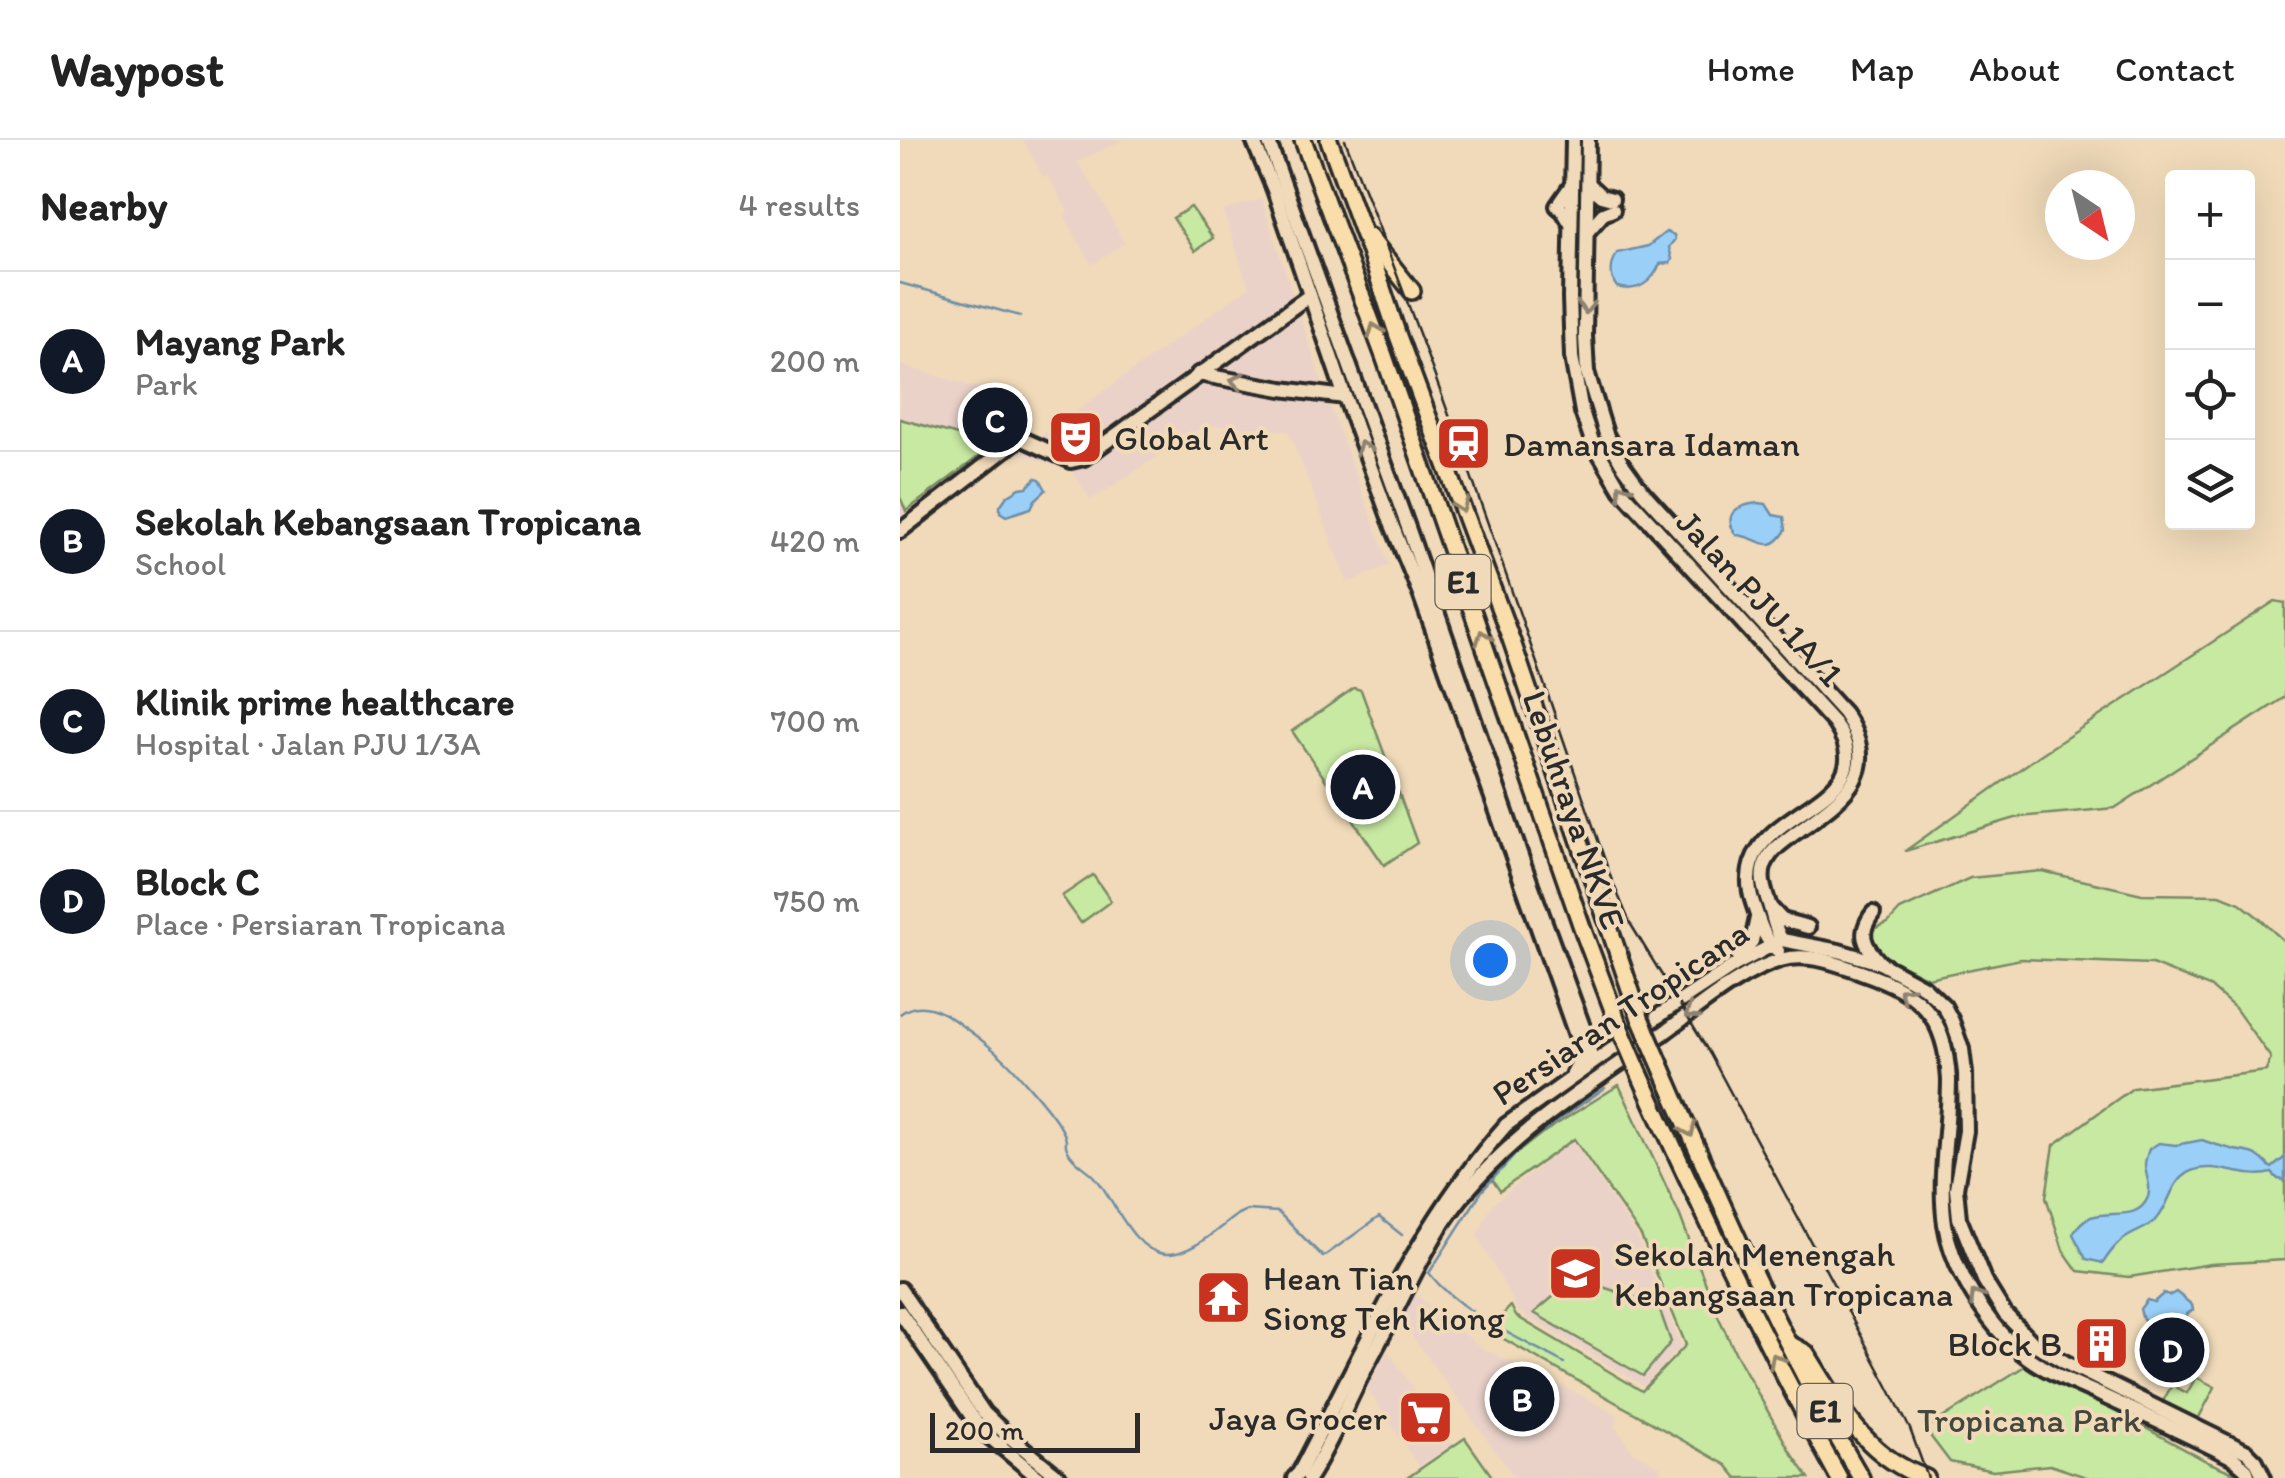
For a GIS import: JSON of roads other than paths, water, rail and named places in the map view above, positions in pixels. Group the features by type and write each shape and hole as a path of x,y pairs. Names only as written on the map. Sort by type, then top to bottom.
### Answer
{"highway":[{"name":"Lebuhraya NKVE","path":"1302,140 1384,356 1619,1026 1733,1276 1839,1478"},
{"name":"Lebuhraya NKVE","path":"1329,140 1511,639 1640,1018 1720,1202 1789,1344 1861,1478"},
{"path":"1357,217 1412,290"},
{"path":"1789,1344 1806,1354 1855,1428 1878,1453 1926,1478"}],"main road":[{"path":"1254,140 1578,1040 1581,1058 1570,1077"},
{"path":"1268,140 1276,180 1274,190"},
{"path":"1268,140 1590,1043 1594,1049 1608,1050"},
{"name":"Jalan PJU 1A/1","path":"1572,140 1571,185 1557,206 1572,228 1572,357 1582,412 1592,441 1621,490 1834,723 1846,742 1848,753 1840,782 1770,836 1754,856 1747,883 1766,940 1776,945 1777,934 1763,881 1766,861 1780,844 1852,786 1861,760 1860,745 1844,712 1642,490 1606,434 1587,372 1588,140"},
{"path":"1587,232 1613,204 1589,184"},
{"path":"1274,190 1290,204"},
{"path":"900,532 1020,438 1078,461 1310,295"},
{"path":"1198,374 1324,396 1345,396"},
{"path":"1736,593 1740,622"},
{"path":"1770,906 1782,920 1808,927"},
{"path":"1874,913 1864,925 1864,932 1866,944 1880,963"},
{"path":"1735,964 1752,940 1758,916"},
{"path":"1744,977 1761,965 1776,945 1784,954 1809,957"},
{"name":"Persiaran Tropicana","path":"1294,1478 1405,1266 1439,1210 1485,1148 1506,1125 1608,1050 1735,964 1776,945 1831,949 1880,963 1936,997 1957,1035 1965,1073 1966,1116 1956,1188 1958,1218 1984,1280 2005,1314 2033,1343 2066,1364 2247,1452 2264,1478"},
{"name":"Persiaran Tropicana","path":"1309,1478 1413,1274 1463,1195 1528,1129 1744,977 1781,960 1809,957 1883,980 1912,997 1934,1017 1948,1062 1943,1190 1950,1251 1993,1323 2023,1354 2058,1376 2234,1458 2249,1478"},
{"path":"1463,1195 1502,1140 1577,1082 1591,1063 1590,1043"},
{"path":"900,1289 984,1413 1060,1478"},
{"path":"900,1312 981,1430 1039,1478"}],"water":[{"path":"1666,232 1675,239 1669,247 1670,263 1660,264 1653,276 1638,287 1617,287 1612,270 1617,253 1648,246"},
{"path":"1036,478 1046,490 1031,508 1006,516 1000,512 1007,496"},
{"path":"1766,504 1773,515 1784,517 1786,530 1774,543 1736,535 1732,528 1734,512"},
{"path":"2202,1140 2253,1154 2272,1168 2285,1157 2285,1180 2272,1173 2212,1168 2186,1173 2153,1222 2121,1241 2103,1263 2086,1259 2073,1234 2090,1217 2133,1212 2142,1207 2149,1193 2145,1164 2149,1149 2159,1143 2176,1145"},
{"path":"2176,1292 2192,1305 2187,1316 2165,1322 2143,1319 2140,1309 2147,1300 2154,1302 2163,1294"}],"waterway":[{"path":"900,283 1020,316"},
{"path":"900,1014 915,1007 939,1011 1006,1061 1057,1121 1070,1155 1095,1177 1134,1234 1153,1251 1185,1251 1247,1210 1278,1212 1323,1257 1379,1217 1402,1235"},
{"path":"1564,1363 1474,1313 1429,1273 1482,1191 1527,1142 1605,1088"}],"tram line":[{"path":"1345,140 1449,415 1630,923 1710,1054 1887,1384 1910,1429 1928,1478"}],"place":[{"name":"Klinik prime healthcare","path":"995,420"},
{"name":"Global Art","path":"1075,438"},
{"name":"Damansara Idaman","path":"1464,444"},
{"name":"Mayang Park","path":"1363,787"},
{"name":"Sekolah Menengah Kebangsaan Tropicana","path":"1575,1274"},
{"name":"Hean Tian Siong Teh Kiong","path":"1224,1298"},
{"name":"Block B","path":"2101,1344"},
{"name":"Block C","path":"2172,1350"},
{"name":"Sekolah Kebangsaan Tropicana","path":"1522,1399"},
{"name":"Jaya Grocer","path":"1426,1418"}],"park label":[{"name":"Tropicana Park","path":"2029,1420"}]}
